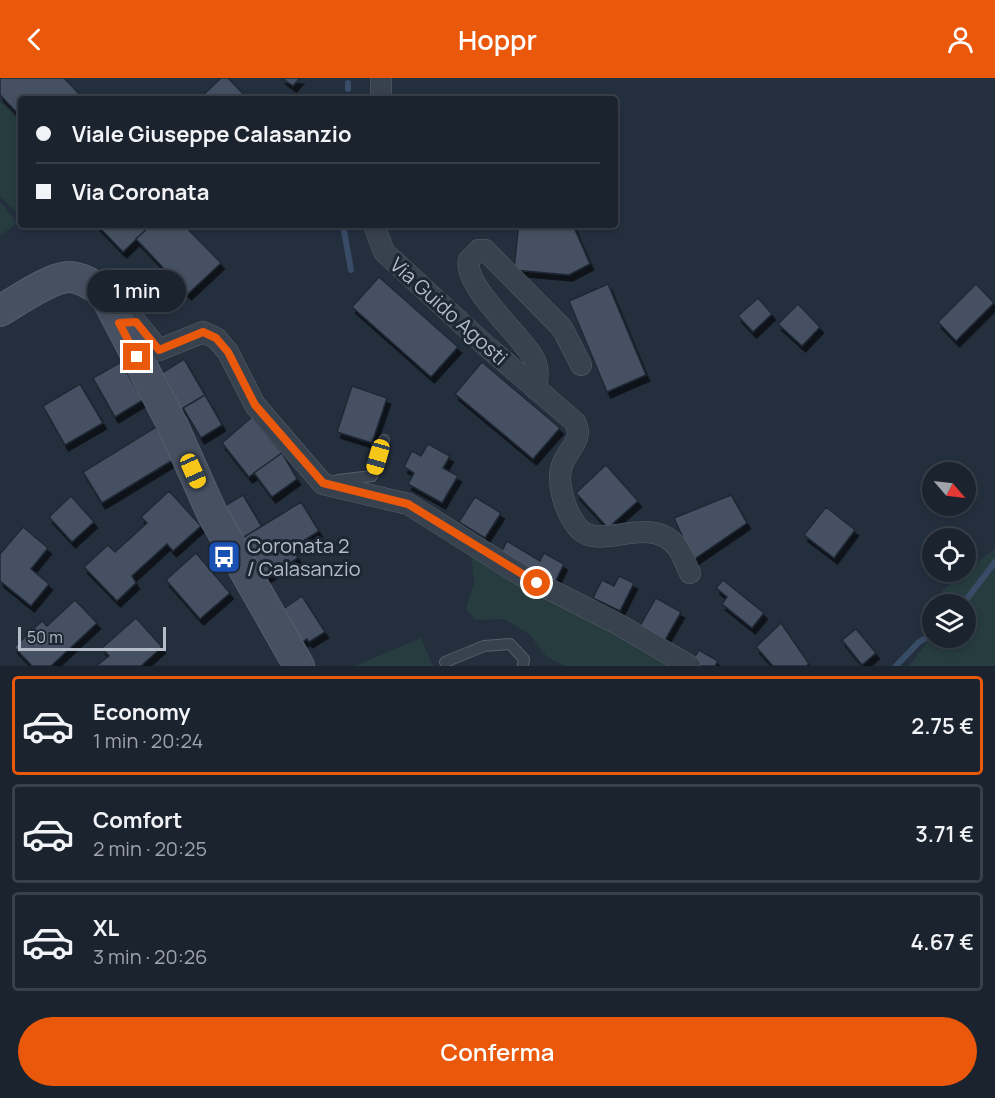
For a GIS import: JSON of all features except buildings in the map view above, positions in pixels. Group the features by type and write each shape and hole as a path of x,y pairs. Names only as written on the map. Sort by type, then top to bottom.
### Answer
{"street":[{"path":"381,78 381,96"},
{"name":"Via Guido Agosti","path":"375,228 384,252 575,422 579,430 578,438 562,463 560,474 561,487 576,526 588,535 605,538 633,530 657,536 676,547 690,573"},
{"name":"Via Guido Agosti","path":"536,389 538,372 533,357 491,307 470,272 470,260 479,250 485,250 562,328 581,365"},
{"path":"0,311 42,287 69,277 87,281 104,293 173,426 212,513 299,666"},
{"path":"119,323 136,322 159,350 203,332 216,338 228,352 255,405 323,483 408,504 521,575 616,623 690,666"}],"lane":[{"path":"323,483 369,478 374,474 384,440"},
{"path":"445,662 484,646 510,644 524,659 523,666"}],"green space":[{"path":"0,101 18,119 18,214 0,196"},
{"path":"0,201 17,223 0,236"},
{"path":"995,548 995,666 909,666 923,648 976,648 976,594 941,594 953,582 976,582 976,563"},
{"path":"471,553 613,631 669,666 564,666 546,656 529,634 504,619 475,620 466,609 474,583"},
{"path":"421,638 433,666 355,666"}],"waterway":[{"path":"348,83 348,89"},
{"path":"344,228 351,270"},
{"path":"971,594 995,562"},
{"path":"896,666 922,640"}],"place":[{"name":"Coronata 2 / Calasanzio","path":"224,557"}],"route":[{"path":"137,357 119,323 136,322 159,350 203,332 210,334 228,352 255,405 314,476 323,483 408,504 537,583"}]}
